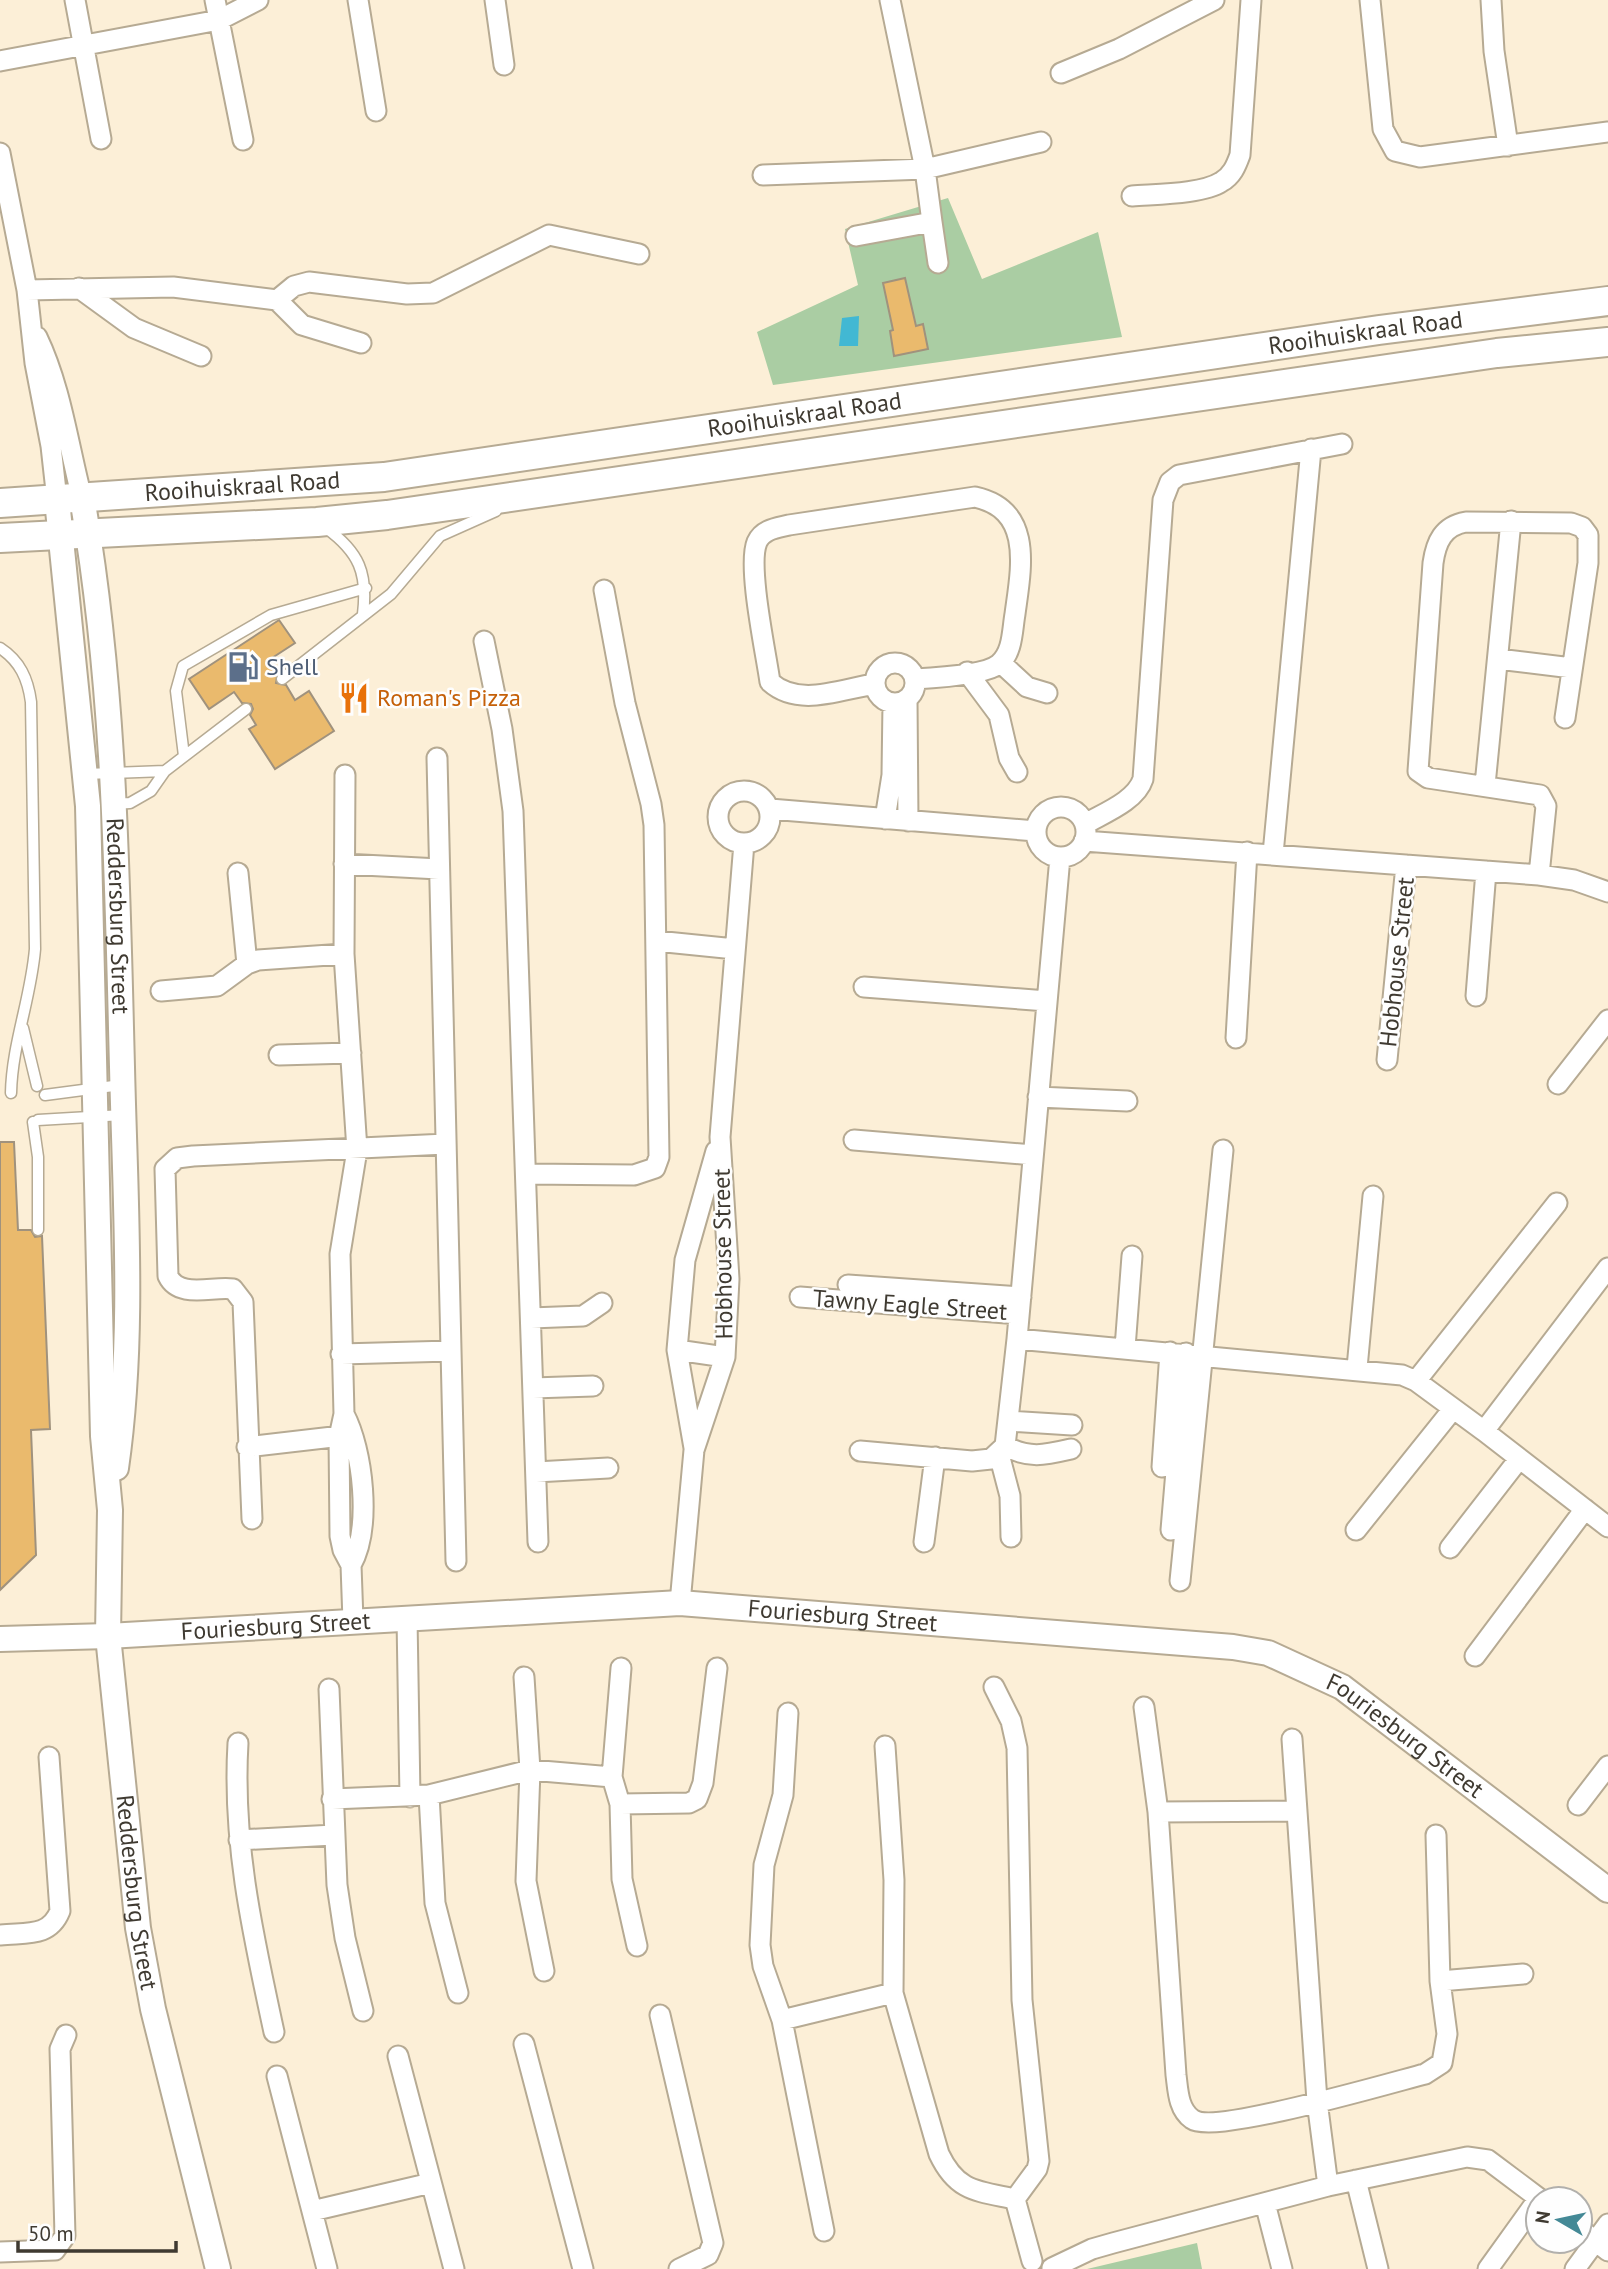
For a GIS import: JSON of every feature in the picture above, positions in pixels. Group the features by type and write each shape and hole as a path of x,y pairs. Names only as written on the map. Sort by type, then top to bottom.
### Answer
{"main road":[{"name":"Rooihuiskraal Road","path":"0,503 384,477 1366,332 1608,301"},
{"name":"Rooihuiskraal Road","path":"0,538 317,522 543,492 1497,353 1608,342"}],"street":[{"path":"75,0 101,139"},
{"path":"215,0 243,140"},
{"path":"0,61 219,20 258,0"},
{"path":"358,0 376,111"},
{"path":"495,0 504,65"},
{"path":"890,0 925,169 938,263"},
{"path":"1061,73 1119,49 1214,0"},
{"path":"1132,196 1203,188 1220,183 1233,172 1240,155 1251,0"},
{"path":"1370,0 1383,129 1395,151 1420,157 1608,132"},
{"path":"1491,0 1494,51 1508,145"},
{"path":"763,175 925,169 1041,142"},
{"name":"Reddersburg Street","path":"0,153 5,208 27,290 35,363 51,446 69,499 75,535 88,806 103,1436 110,1510 108,1636 138,1928 153,2009 218,2269"},
{"path":"856,236 932,222"},
{"path":"277,300 295,286 309,282 407,294 433,293 549,235 639,254"},
{"path":"27,290 173,287 277,300 302,325 361,343"},
{"path":"79,288 134,328 201,356"},
{"path":"770,809 767,830 754,842 744,843 727,837 720,827 719,810 723,801 732,794 750,791 758,794 770,809 1036,831 1037,839 1045,852 1060,857 1075,853 1085,833 1132,796 1143,779 1163,500 1170,482 1179,475 1342,444"},
{"path":"1273,854 1311,449"},
{"path":"875,684 804,697 781,692 770,682 753,562 758,541 768,530 975,497 991,500 1008,515 1017,531 1022,559 1010,646 1001,663 992,669 915,679"},
{"path":"1485,785 1511,521"},
{"path":"1539,876 1544,799 1536,792 1428,778 1418,771 1433,563 1438,541 1450,527 1466,522 1571,523 1582,527 1588,535 1588,562 1565,718"},
{"name":"Reddersburg Street","path":"75,535 100,603 112,771 122,803 116,860 127,1223 125,1350 121,1428 110,1510"},
{"path":"527,1174 634,1175 655,1168 659,1157 651,804 625,703 604,590"},
{"path":"484,641 502,729 513,811 538,1542"},
{"path":"1497,659 1572,668"},
{"path":"892,663 907,666 915,679 912,693 900,701 879,695 875,684 879,670 892,663"},
{"path":"1001,663 1027,687 1046,693"},
{"path":"967,673 999,715 1009,758 1017,772"},
{"path":"885,819 900,701"},
{"path":"900,701 908,821"},
{"path":"437,758 456,1561"},
{"path":"345,775 344,954 356,1150 340,1254 341,1354 347,1436 361,1506 361,1543 351,1565"},
{"name":"Hobhouse Street","path":"1036,831 1042,816 1057,807 1074,811 1085,833 1247,852 1539,876 1574,880 1608,892"},
{"name":"Hobhouse Street","path":"680,1603 694,1450 725,1357 729,1279 720,1137 744,843"},
{"path":"1236,1038 1247,852"},
{"name":"Tawny Eagle Street","path":"1002,1450 1009,1421 1060,857"},
{"path":"344,864 439,869"},
{"name":"Hobhouse Street","path":"1387,1060 1406,865"},
{"path":"1476,996 1486,871"},
{"path":"238,873 247,964"},
{"path":"656,941 736,949"},
{"path":"160,991 217,986 247,964 258,960 344,954"},
{"path":"864,987 1046,1001"},
{"path":"1558,1084 1608,1020"},
{"path":"279,1055 351,1053"},
{"path":"1038,1097 1127,1101"},
{"name":"Hobhouse Street","path":"694,1450 677,1350 685,1260 720,1137"},
{"path":"854,1140 1033,1155"},
{"path":"252,1519 243,1302 233,1289 185,1290 171,1283 167,1276 165,1169 177,1158 192,1156 446,1144"},
{"path":"1162,1466 1186,1353 1223,1150"},
{"path":"1357,1368 1373,1196"},
{"path":"1416,1381 1557,1203"},
{"path":"1125,1348 1132,1256"},
{"path":"1484,1431 1608,1268"},
{"name":"Tawny Eagle Street","path":"848,1285 1020,1305"},
{"name":"Tawny Eagle Street","path":"800,1297 1020,1305"},
{"path":"531,1318 583,1316 602,1303"},
{"path":"1017,1339 1357,1368 1402,1375 1416,1381 1600,1517 1475,1656"},
{"path":"677,1350 725,1357"},
{"path":"341,1354 451,1351"},
{"path":"1171,1530 1186,1353"},
{"path":"1180,1581 1186,1353"},
{"path":"533,1388 593,1386"},
{"path":"1356,1531 1453,1409"},
{"path":"1009,1421 1072,1425"},
{"path":"247,1447 347,1436"},
{"path":"347,1436 340,1507 341,1542 351,1565 353,1621"},
{"path":"1002,1450 1037,1457 1071,1449"},
{"path":"860,1451 972,1461 991,1459 1002,1450"},
{"path":"1002,1450 1008,1481 1011,1537"},
{"path":"925,1542 935,1457"},
{"path":"1450,1548 1519,1459"},
{"path":"536,1472 608,1468"},
{"path":"340,1507 361,1506"},
{"name":"Fouriesburg Street","path":"0,1639 108,1636 680,1603 1219,1646 1268,1653 1342,1687 1608,1890"},
{"path":"407,1618 419,1796 435,1903 458,1993"},
{"path":"621,1668 612,1777 620,1804 622,1879 637,1947"},
{"path":"620,1804 681,1804 697,1798 703,1783 717,1668"},
{"path":"524,1676 530,1770 526,1881 544,1971"},
{"path":"993,1687 1011,1721 1017,1748 1022,2000 1039,2142 1037,2169 1015,2199 1023,2265 1052,2269 1093,2249 1328,2186 1480,2157 1524,2188"},
{"path":"328,1689 340,1913 363,2011"},
{"path":"1144,1707 1158,1812 1176,2074 1182,2107 1193,2120 1220,2123 1239,2121 1425,2074 1437,2068 1444,2058 1447,2042 1440,1981 1436,1835"},
{"path":"788,1713 782,1804 764,1865 760,1945 763,1966 782,2020 824,2231"},
{"path":"1292,1739 1317,2101 1328,2186"},
{"path":"239,1743 236,1812 251,1923 274,2032"},
{"path":"885,1746 894,1880 893,1993 939,2154 947,2170 968,2189 1015,2199"},
{"path":"0,1935 47,1930 54,1925 60,1911 49,1757"},
{"path":"1578,1805 1608,1766"},
{"path":"332,1799 419,1796 530,1770 612,1777"},
{"path":"1158,1812 1297,1811"},
{"path":"240,1840 334,1835"},
{"path":"1440,1981 1523,1974"},
{"path":"782,2020 893,1993"},
{"path":"660,2015 713,2243 708,2255 679,2269"},
{"path":"0,2252 55,2250 65,2236 60,2049 66,2035"},
{"path":"524,2044 583,2269"},
{"path":"398,2056 454,2269"},
{"path":"276,2076 327,2269"},
{"path":"1356,2180 1378,2269"},
{"path":"312,2211 431,2183"},
{"path":"1265,2203 1282,2269"},
{"path":"1488,2269 1524,2220"},
{"path":"1594,2240 1608,2224"}],"lane":[{"path":"282,679 404,583 440,536 543,492"},
{"path":"317,522 348,544 360,566 366,588 363,614"},
{"path":"184,756 176,691 183,666 271,615 366,588"},
{"path":"0,648 21,667 29,684 31,702 35,949 14,1058 11,1093"},
{"path":"88,806 122,803 151,791 164,771 246,709"},
{"path":"86,774 164,771"},
{"path":"22,1024 37,1086"},
{"path":"45,1095 122,1085"},
{"path":"38,1230 35,1121 123,1115"}],"green space":[{"path":"948,198 982,279 1098,232 1122,337 773,385 757,332 858,285 845,229"},
{"path":"1197,2243 1202,2269 1087,2269"}],"water":[{"path":"859,316 858,346 839,346 842,318"}],"building":[{"path":"905,278 916,326 923,324 928,349 894,356 890,331 893,330 883,283"},
{"path":"279,620 295,643 269,660 278,673 276,683 286,685 295,700 309,691 334,731 275,769 249,729 256,725 250,715 253,709 251,704 242,703 234,692 209,709 189,679"},
{"path":"0,1142 14,1142 18,1230 31,1230 35,1237 42,1236 50,1429 31,1430 36,1555 0,1590"}],"place":[{"name":"Shell","path":"243,667"},
{"name":"Roman's Pizza","path":"354,698"}]}
